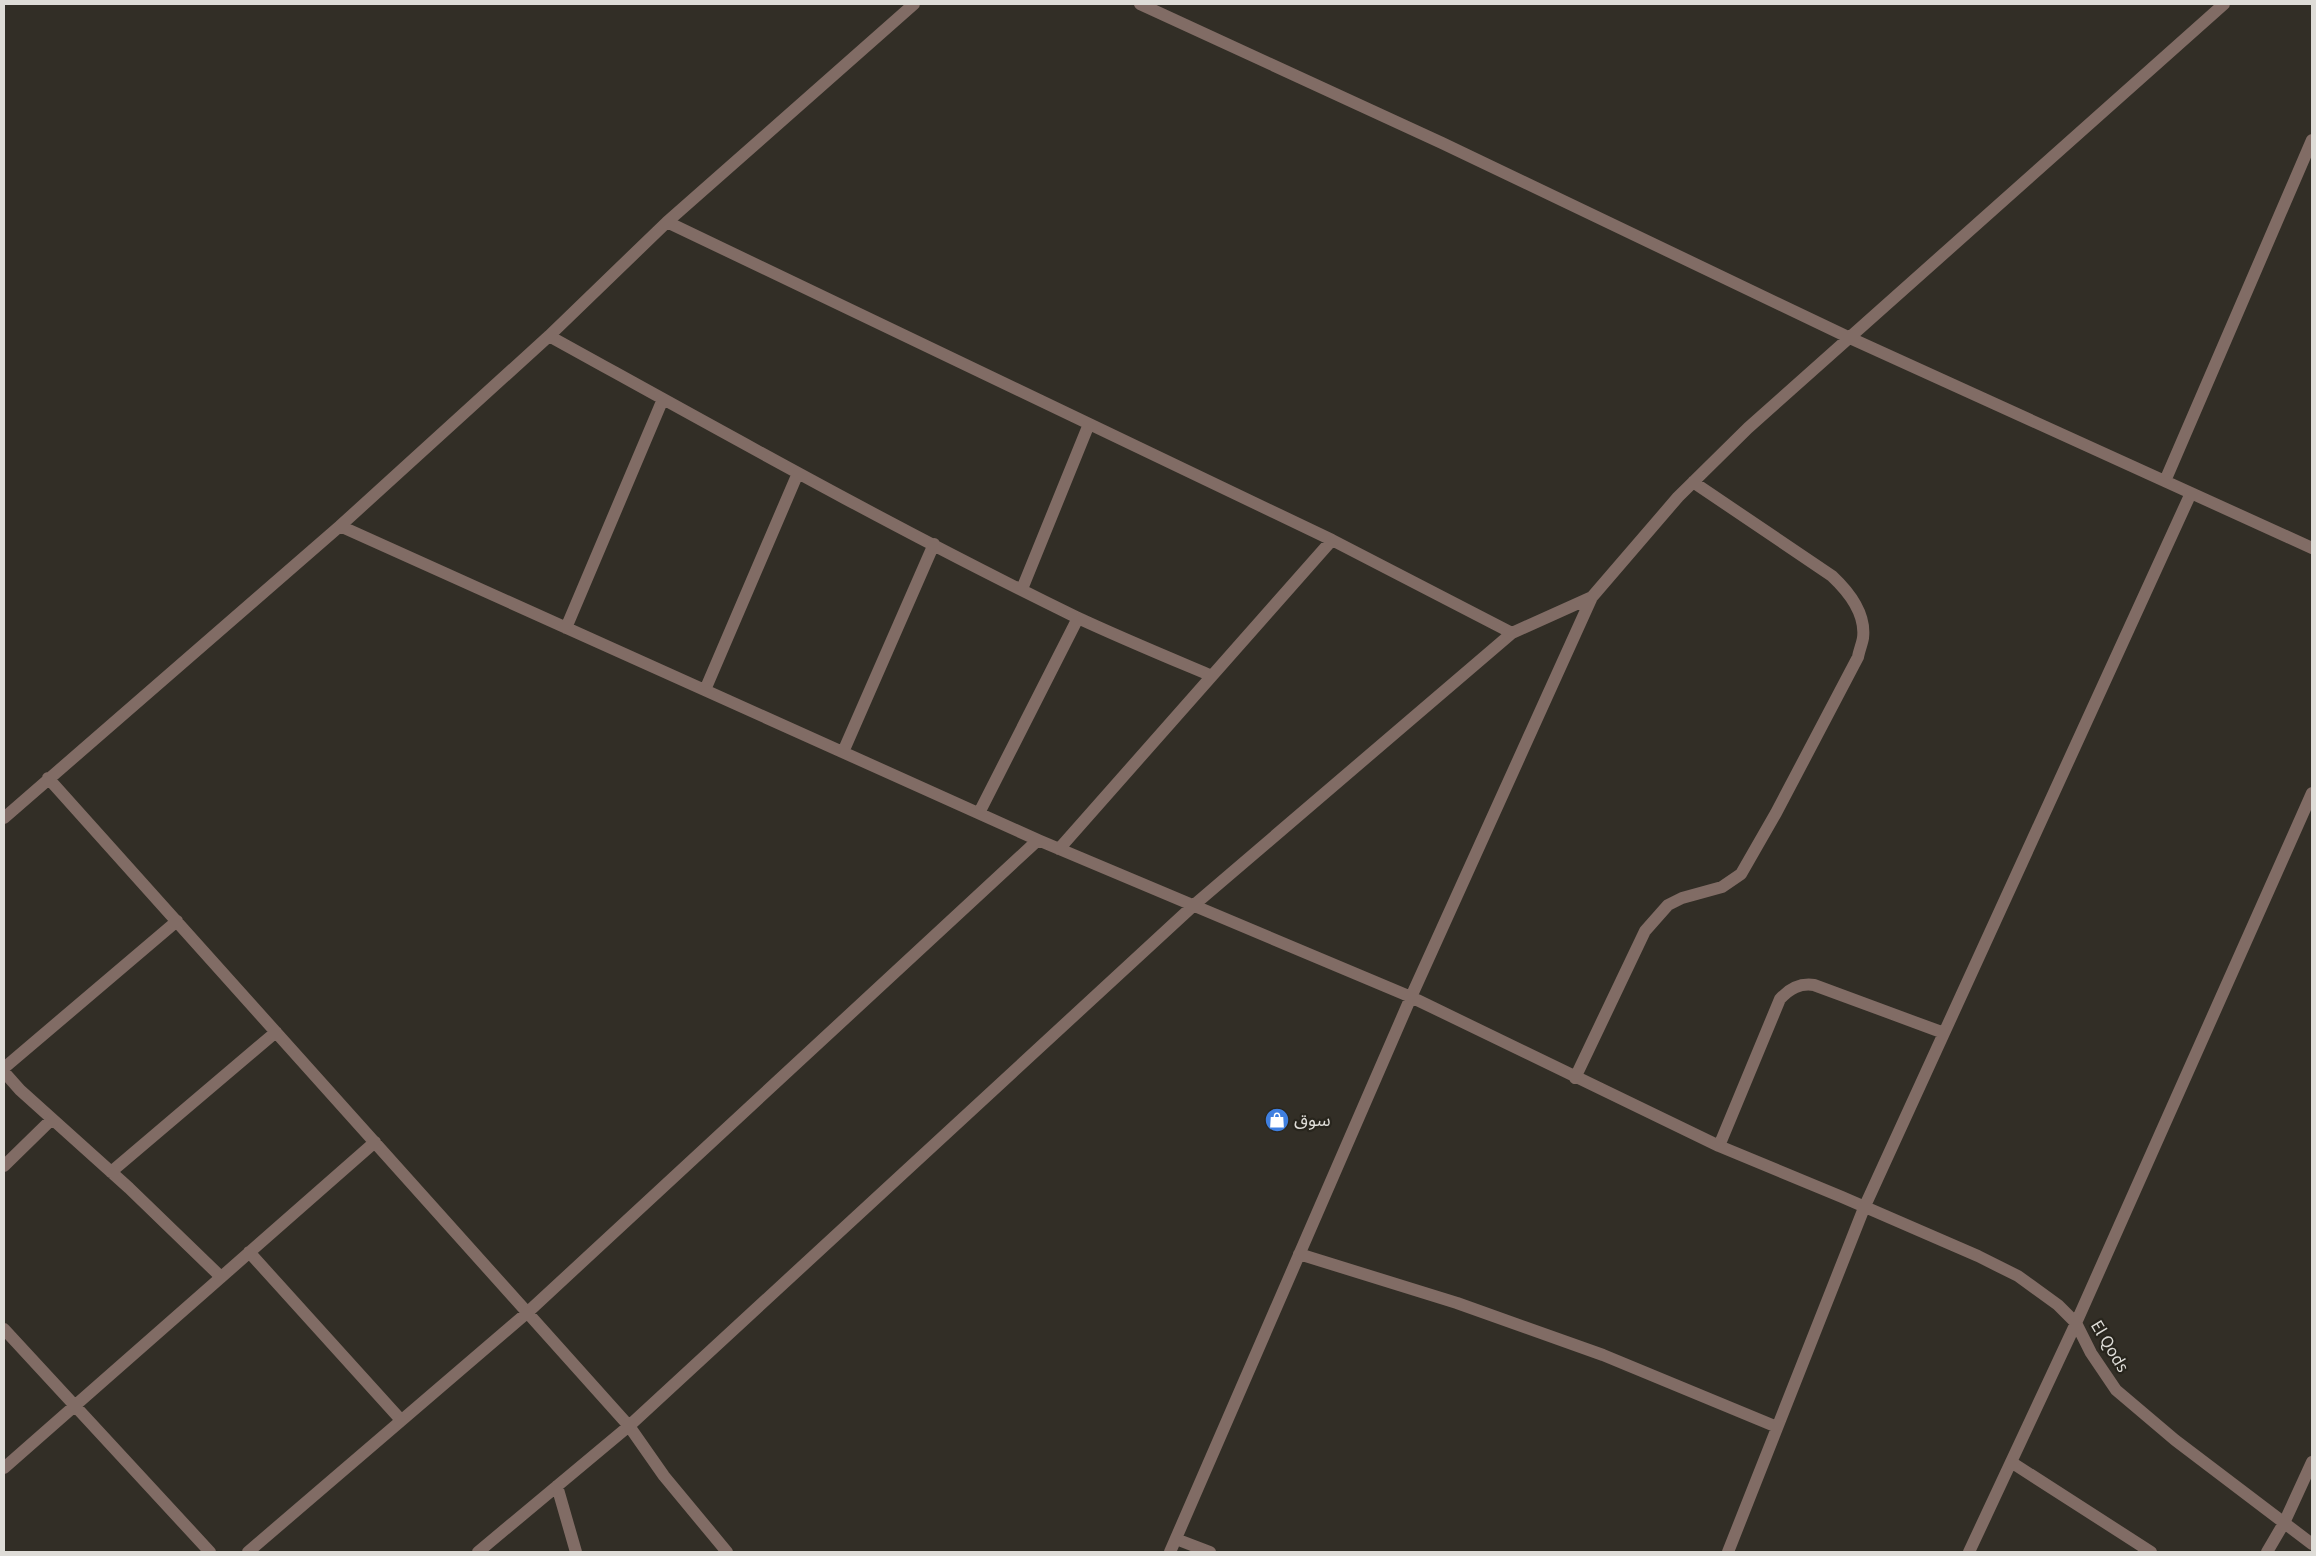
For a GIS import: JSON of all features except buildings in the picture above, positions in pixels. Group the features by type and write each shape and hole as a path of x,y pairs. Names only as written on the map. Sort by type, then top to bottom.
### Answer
{"street":[{"path":"4,818 340,526 549,336 668,222 914,4"},
{"path":"1140,4 1451,147 1850,338 2312,548"},
{"path":"1170,1552 1411,997 1592,597 1693,482 1748,428 2224,4"},
{"path":"2166,481 2312,140"},
{"path":"668,222 1332,540 1512,634"},
{"path":"549,336 798,473 1022,590 1078,618 1212,676"},
{"path":"566,628 663,399"},
{"path":"1022,590 1089,424"},
{"path":"705,690 798,473"},
{"path":"1575,1078 1645,931 1661,911 1682,898 1722,888 1741,874 1776,813 1858,657 1864,636 1859,613 1848,592 1832,576 1693,482"},
{"path":"1728,1552 1864,1208 2191,493"},
{"path":"340,526 1059,850 1411,997 1719,1146 1842,1196 1864,1208 1978,1256 2018,1276 2058,1305 2076,1323 2312,793"},
{"path":"1059,850 1332,540"},
{"path":"843,752 934,544"},
{"path":"478,1552 629,1426 1194,905 1512,634 1592,597"},
{"path":"979,813 1078,618"},
{"path":"48,778 629,1426 664,1476 726,1552"},
{"path":"248,1552 528,1312 1038,840"},
{"path":"4,1068 177,921"},
{"path":"1719,1146 1780,999 1788,990 1798,985 1814,985 1944,1033"},
{"path":"110,1172 276,1032"},
{"path":"4,1072 221,1277"},
{"path":"4,1166 52,1119"},
{"path":"4,1468 375,1142"},
{"path":"249,1252 401,1420"},
{"path":"1300,1254 1457,1303 1603,1355 1777,1427"},
{"name":"El Qods","path":"1969,1552 2076,1323"},
{"name":"El Qods","path":"2076,1323 2091,1353 2116,1390 2175,1440 2312,1544"},
{"path":"4,1328 210,1552"},
{"path":"2011,1462 2151,1552"},
{"path":"2267,1552 2284,1523 2312,1462"},
{"path":"557,1486 576,1552"},
{"path":"1176,1539 1210,1552"}],"place":[{"name":"سوق","path":"1277,1120"}]}
